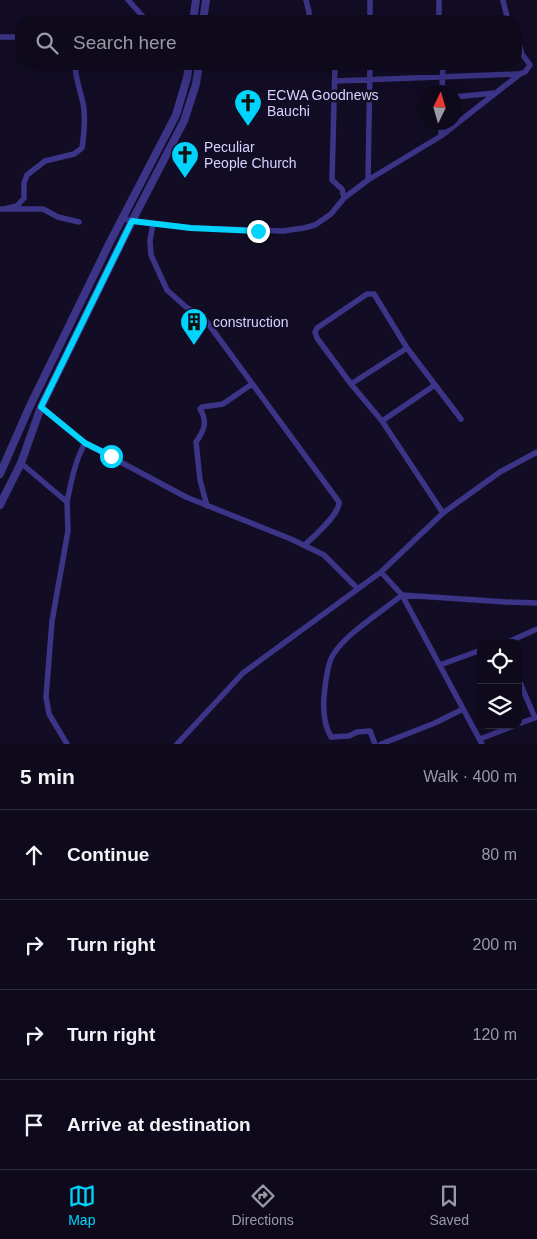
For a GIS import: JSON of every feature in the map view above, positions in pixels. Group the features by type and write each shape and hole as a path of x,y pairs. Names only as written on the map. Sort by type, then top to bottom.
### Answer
{"street":[{"path":"128,0 142,15"},
{"path":"194,15 196,0"},
{"path":"204,15 206,0"},
{"path":"306,0 309,15"},
{"path":"370,0 370,15"},
{"path":"439,0 439,15"},
{"path":"503,0 507,15"},
{"path":"0,37 15,37"},
{"path":"122,218 132,221 250,231 290,230 315,225 330,214 344,198 368,180 441,136 524,72 530,66 522,54"},
{"path":"2,209 17,206 24,198 24,183 27,175 45,161 74,154 82,148 84,106 75,70"},
{"path":"0,474 29,408 122,218 176,115 188,70"},
{"path":"0,505 21,463 41,407 132,221 184,121 196,84 198,70"},
{"path":"335,70 332,180 342,189 344,198"},
{"path":"368,180 370,70"},
{"path":"443,70 443,85"},
{"path":"336,82 520,74"},
{"path":"462,96 495,93"},
{"path":"441,130 441,136"},
{"path":"2,209 43,209 58,217 79,222"},
{"path":"153,223 150,241 151,255 167,290 186,307 204,318 339,502 339,506 333,516 305,545"},
{"path":"443,513 382,421 351,384 317,338 315,332 317,328 367,294 374,294 407,348 461,420"},
{"path":"351,384 407,348"},
{"path":"207,506 200,480 196,442 204,430 203,414 200,409 202,407 223,404 252,384"},
{"path":"382,421 434,385"},
{"path":"41,407 85,443 186,497 305,545 324,555 358,589"},
{"path":"67,744 49,714 46,697 52,622 68,532 67,502 77,460 85,443"},
{"path":"177,744 243,673 381,572 443,513 500,472 537,452"},
{"path":"21,463 67,502"},
{"path":"381,572 402,595 481,741 508,729"},
{"path":"375,744 370,731 357,732 349,736 330,736 323,710 325,686 332,656 346,639 402,595 537,603"},
{"path":"515,639 537,629"},
{"path":"440,665 477,651"},
{"path":"521,684 536,718 522,723"},
{"path":"381,744 435,723 463,709"}],"place":[{"name":"ECWA Goodnews Bauchi","path":"248,127"},
{"name":"Peculiar People Church","path":"185,179"},
{"name":"construction","path":"194,346"}],"route":[{"path":"111,456 85,443 41,407 132,221 191,228 258,231"}]}
